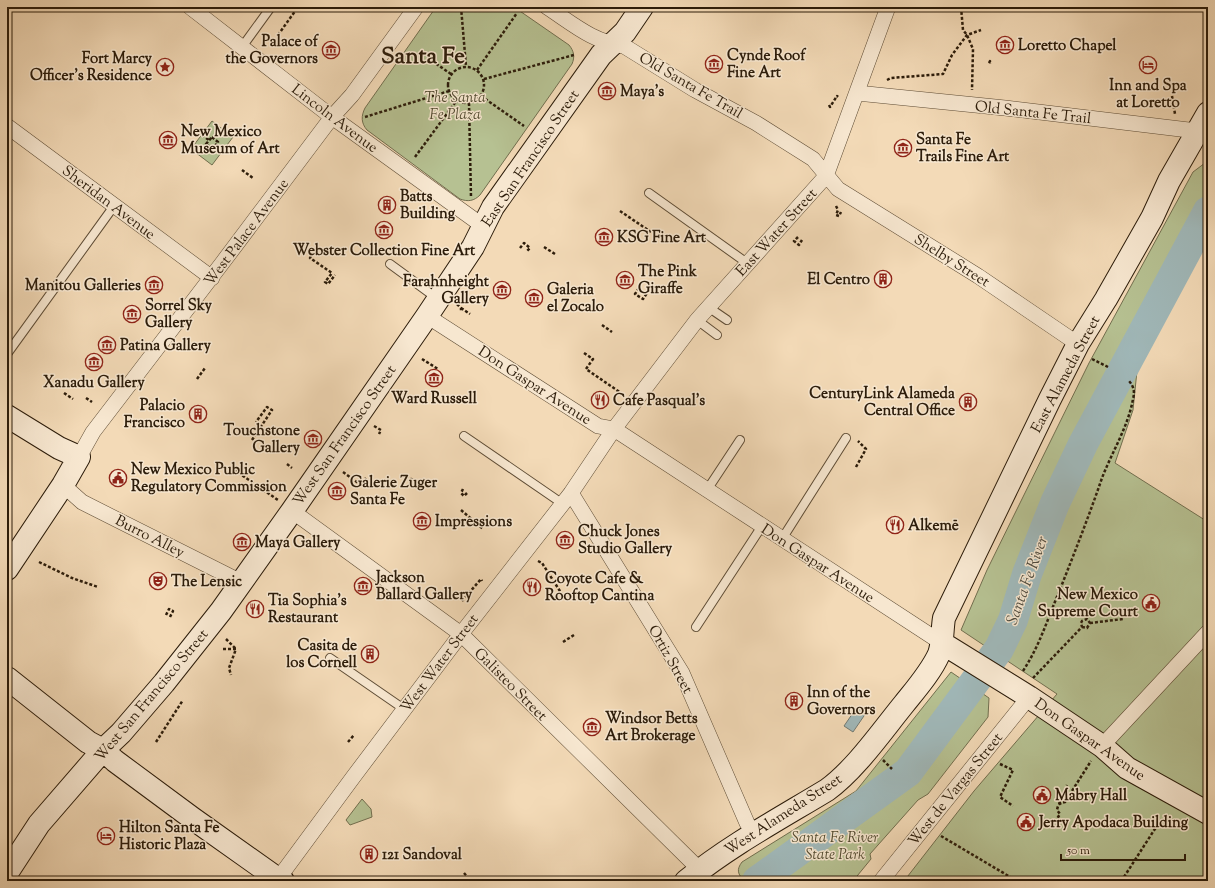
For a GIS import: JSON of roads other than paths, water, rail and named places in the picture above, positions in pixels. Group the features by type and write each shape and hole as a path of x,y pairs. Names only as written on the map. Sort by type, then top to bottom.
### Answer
{"street":[{"name":"Lincoln Avenue","path":"190,7 332,117 483,226"},
{"name":"West Palace Avenue","path":"79,457 93,432 212,278 332,117 352,95 416,7"},
{"name":"Old Santa Fe Trail","path":"547,7 595,38 612,44 624,46 695,90 760,126 813,159 826,176"},
{"name":"East San Francisco Street","path":"427,316 470,253 493,206 601,54 625,32 642,7"},
{"name":"East Water Street","path":"614,429 697,320 826,176 888,7"},
{"name":"Old Santa Fe Trail","path":"857,93 1006,108 1202,132"},
{"name":"East Alameda Street","path":"942,643 944,618 1050,399 1084,351 1106,300 1144,231 1169,181 1202,132 1208,112"},
{"name":"Sheridan Avenue","path":"7,126 212,278"},
{"name":"Shelby Street","path":"826,176 838,188 978,276 1084,351"},
{"name":"Don Gaspar Avenue","path":"427,316 598,426 614,429 942,643 962,655 1012,676 1030,688 1098,752 1208,812"},
{"name":"West San Francisco Street","path":"7,873 39,824 103,750 121,733 198,641 241,582 285,506 427,316"},
{"path":"7,416 59,448 79,457 63,485 7,569"},
{"name":"West Water Street","path":"280,880 404,709 567,499 614,429"},
{"name":"Burro Alley","path":"63,485 82,502 241,582"},
{"name":"Ortiz Street","path":"567,499 682,673 747,823 754,834"},
{"name":"Galisteo Street","path":"285,506 461,634 699,877"},
{"path":"1098,752 1208,632"},
{"name":"West Alameda Street","path":"699,877 754,834 827,790 839,781 888,724 923,679 936,659 942,643"},
{"path":"7,678 88,742 103,750 115,761 186,814 280,880"},
{"name":"West de Vargas Street","path":"884,880 1030,688"}],"lane":[{"path":"242,47 270,7"},
{"path":"649,193 747,263"},
{"path":"7,354 114,206"},
{"path":"390,264 431,294"},
{"path":"708,307 727,320"},
{"path":"697,320 717,335"},
{"path":"464,436 567,499"},
{"path":"782,539 846,438"},
{"path":"707,490 740,440"},
{"path":"696,627 762,526"},
{"path":"330,658 404,709"}],"water":[{"path":"857,707 866,713 853,732 844,726"}],"waterway":[{"name":"Santa Fe River","path":"757,881 908,772 999,649 1013,620 1027,574 1055,503 1083,444 1208,211"}],"place":[{"name":"Loretto Chapel","path":"1005,45"},
{"name":"Palace of the Governors","path":"331,50"},
{"name":"Cynde Roof Fine Art","path":"714,64"},
{"name":"Inn and Spa at Loretto","path":"1148,65"},
{"name":"Fort Marcy Officer's Residence","path":"165,67"},
{"name":"Maya's","path":"607,91"},
{"name":"New Mexico Museum of Art","path":"168,140"},
{"name":"Santa Fe Trails Fine Art","path":"903,148"},
{"name":"Batts Building","path":"387,205"},
{"name":"Webster Collection Fine Art","path":"384,230"},
{"name":"KSG Fine Art","path":"604,237"},
{"name":"El Centro","path":"883,279"},
{"name":"The Pink Giraffe","path":"625,280"},
{"name":"Manitou Galleries","path":"154,285"},
{"name":"Farahnheight Gallery","path":"502,290"},
{"name":"Galeria el Zocalo","path":"534,298"},
{"name":"Sorrel Sky Gallery","path":"132,314"},
{"name":"Patina Gallery","path":"107,345"},
{"name":"Xanadu Gallery","path":"94,362"},
{"name":"Ward Russell","path":"434,378"},
{"name":"Cafe Pasqual's","path":"600,400"},
{"name":"CenturyLink Alameda Central Office","path":"968,402"},
{"name":"Palacio Francisco","path":"198,414"},
{"name":"Touchstone Gallery","path":"313,439"},
{"name":"New Mexico Public Regulatory Commission","path":"118,478"},
{"name":"Galerie Zuger Santa Fe","path":"337,491"},
{"name":"Impressions","path":"422,521"},
{"name":"Alkemē","path":"895,525"},
{"name":"Chuck Jones Studio Gallery","path":"565,540"},
{"name":"Maya Gallery","path":"242,542"},
{"name":"The Lensic","path":"158,581"},
{"name":"Jackson Ballard Gallery","path":"363,586"},
{"name":"Coyote Cafe & Rooftop Cantina","path":"532,587"},
{"name":"New Mexico Supreme Court","path":"1151,603"},
{"name":"Tia Sophia's Restaurant","path":"255,609"},
{"name":"Casita de los Cornell","path":"370,654"},
{"name":"Inn of the Governors","path":"794,701"},
{"name":"Windsor Betts Art Brokerage","path":"592,727"},
{"name":"Mabry Hall","path":"1042,795"},
{"name":"Jerry Apodaca Building","path":"1026,822"},
{"name":"Hilton Santa Fe Historic Plaza","path":"106,836"},
{"name":"121 Sandoval","path":"369,854"}],"district":[{"name":"Santa Fe","path":"423,55"}],"park label":[{"name":"The Santa Fe Plaza","path":"455,106"},
{"name":"Santa Fe River State Park","path":"835,846"}]}
